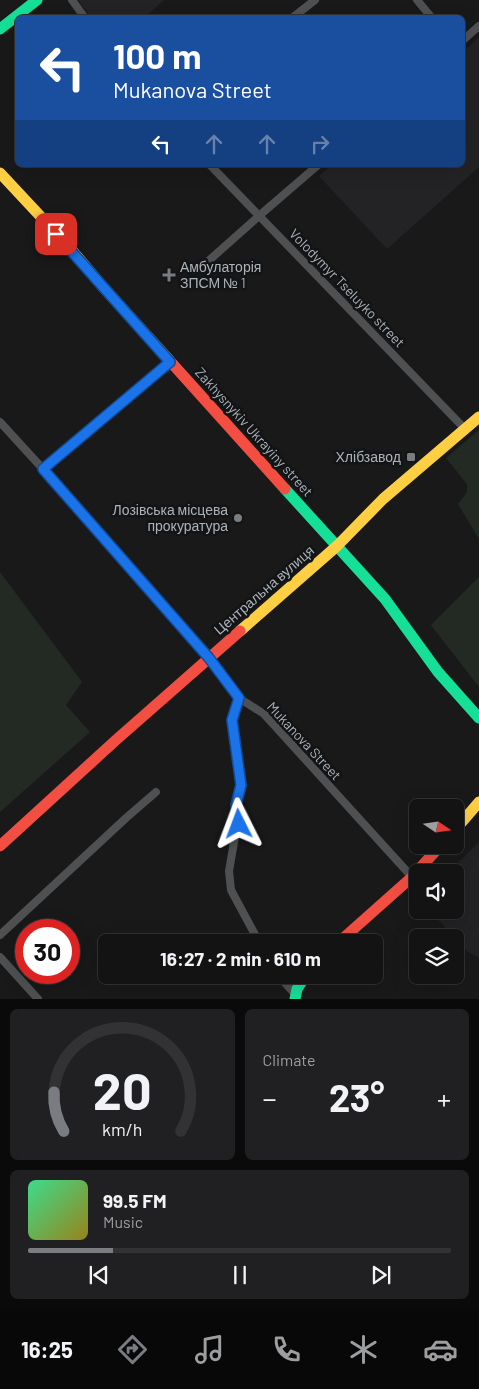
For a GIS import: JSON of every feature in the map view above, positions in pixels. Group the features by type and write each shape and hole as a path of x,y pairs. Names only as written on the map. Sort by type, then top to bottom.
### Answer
{"street":[{"path":"18,15 37,0"},
{"path":"72,0 83,15"},
{"path":"296,15 315,0"},
{"path":"417,0 430,15"},
{"path":"0,29 15,17"},
{"path":"465,38 479,26"},
{"name":"Volodymyr Tseluyko street","path":"212,167 465,429"},
{"path":"205,264 316,167"},
{"name":"Zakhysnykiv Ukrayiny street","path":"0,172 385,599 438,672 479,718"},
{"path":"43,469 170,362"},
{"name":"Центральна вулиця","path":"0,846 116,740 337,546 383,499 479,417"},
{"name":"Mukanova Street","path":"0,422 209,658 239,698 264,714 409,874"},
{"path":"239,698 232,720 241,785 236,805 239,824 229,870 231,890 255,934"},
{"path":"0,936 156,792"},
{"path":"464,820 479,802"},
{"path":"423,864 432,854"},
{"path":"348,934 409,880"},
{"path":"0,957 38,999"},
{"path":"285,984 295,996 300,984"}],"shaded area":[{"path":"78,0 164,0 147,15 90,15"},
{"path":"479,37 479,167 387,249 319,176 330,167 465,167 465,50"},
{"path":"479,430 479,539 458,504 467,492 467,484 446,458"},
{"path":"0,572 82,682 66,705 90,732 0,812"},
{"path":"479,577 479,687 431,625"},
{"path":"479,842 479,958 464,948 464,929 447,929 437,919 464,919 464,864 457,864"}],"traffic: fast":[{"path":"18,15 37,0"},
{"path":"0,29 15,17"},
{"path":"285,489 385,599 438,672 479,718"},
{"path":"295,999 300,984"}],"traffic: slow":[{"path":"0,173 70,248 169,360"},
{"path":"337,546 383,499 479,417"},
{"path":"240,631 337,546"},
{"path":"464,820 479,802"}],"traffic: jam":[{"path":"169,360 285,489"},
{"path":"0,846 116,740 240,631"},
{"path":"348,934 412,877 433,854"}],"place":[{"name":"Амбулаторія ЗПСМ № 1","path":"169,275"},
{"name":"Хлібзавод","path":"411,457"},
{"name":"Лозівська місцева прокуратура","path":"238,518"}],"route":[{"path":"56,234 170,362 43,469 209,658 239,698 232,720 241,785 236,805 239,824"}]}
